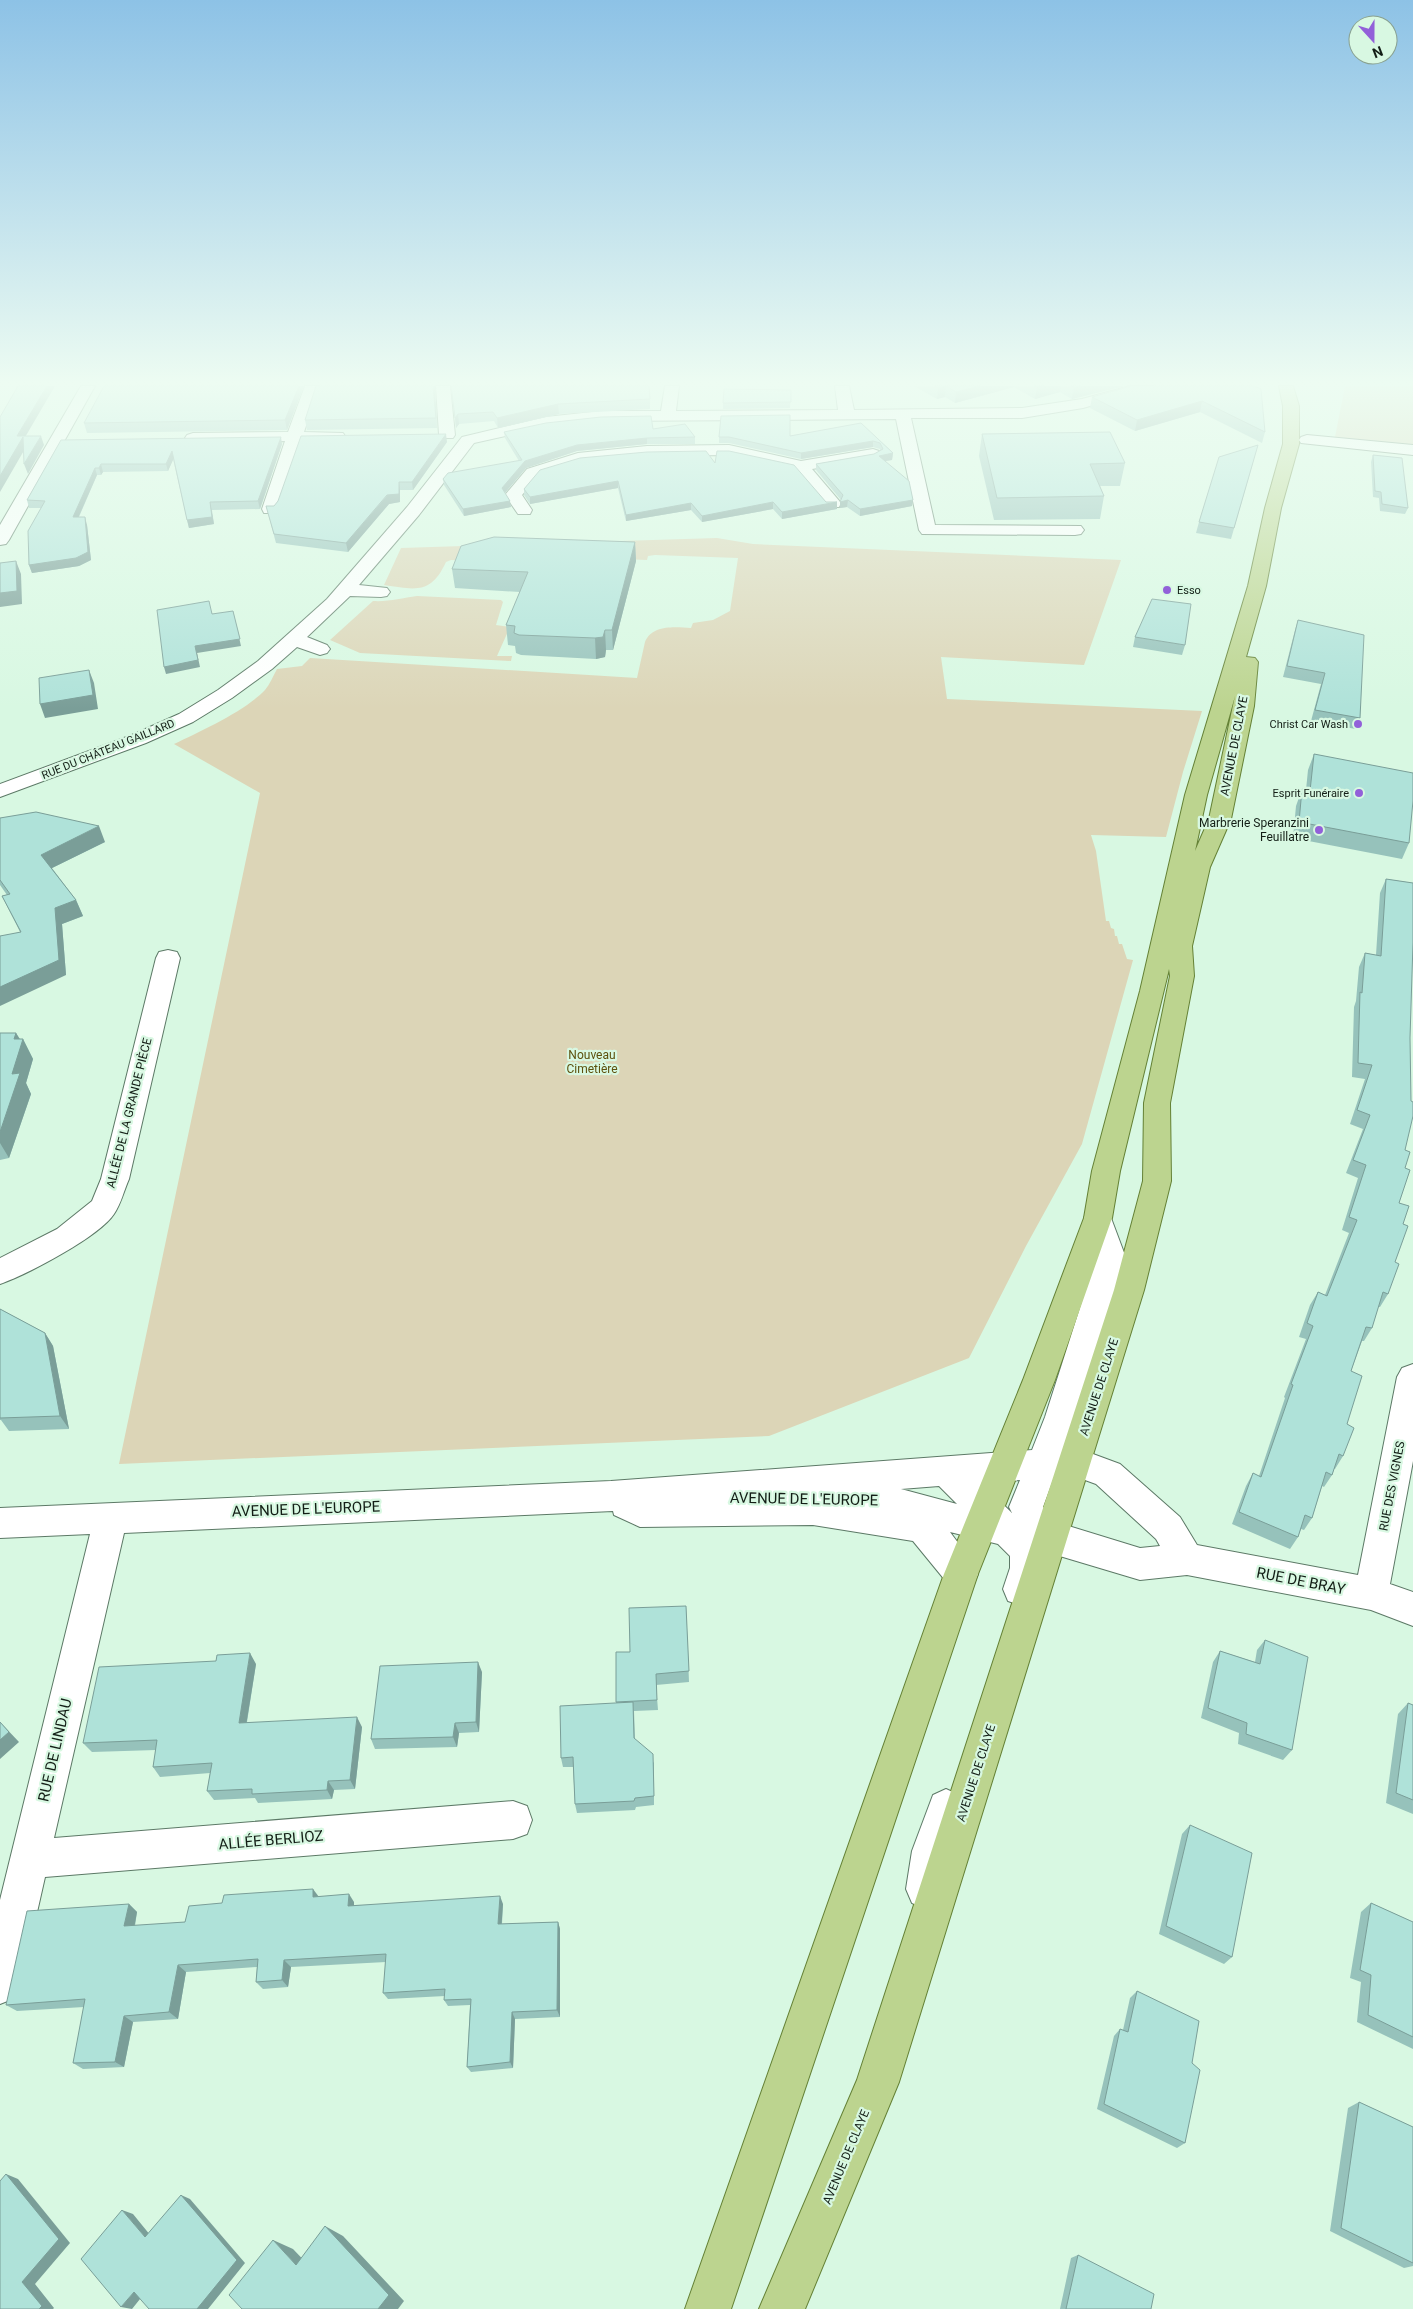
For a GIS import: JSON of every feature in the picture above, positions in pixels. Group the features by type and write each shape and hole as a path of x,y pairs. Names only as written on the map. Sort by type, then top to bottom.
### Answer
{"main road":[{"name":"AVENUE DE CLAYE","path":"708,2309 961,1574 992,1522 1002,1467 1039,1380 1098,1218 1106,1171 1152,991 1196,795 1257,586 1277,494"},
{"name":"AVENUE DE CLAYE","path":"782,2309 878,2082 1129,1290 1157,1181 1157,1103 1182,976 1180,946 1199,867 1220,819 1244,706 1247,664 1290,494"}],"street":[{"path":"0,540 26,494"},
{"path":"270,509 275,494"},
{"name":"RUE DU CHÂTEAU GAILLARD","path":"0,792 139,739 186,718 225,694 265,665 296,639 345,590 426,494"},
{"path":"514,494 513,495 524,510"},
{"path":"825,494 833,503"},
{"path":"920,494 928,530 1075,530"},
{"path":"345,590 381,592"},
{"path":"296,639 320,649"},
{"path":"1226,693 1236,700 1222,758 1229,771"},
{"name":"ALLÉE DE LA GRANDE PIÈCE","path":"0,1272 67,1238 103,1208 115,1179 168,958"},
{"path":"1052,1537 1031,1518 1026,1506 1062,1417 1111,1258 1098,1218"},
{"name":"RUE DES VIGNES","path":"1371,1594 1413,1377"},
{"path":"1002,1467 1074,1461 1108,1474 1168,1528 1188,1559"},
{"name":"AVENUE DE L'EUROPE","path":"0,1523 611,1496 1002,1467"},
{"path":"915,1967 931,1851 1028,1565 1029,1556 1024,1547 992,1522 946,1471"},
{"name":"AVENUE DE L'EUROPE","path":"611,1496 866,1498 992,1522 1052,1537"},
{"name":"AVENUE DE L'EUROPE","path":"611,1496 640,1512 813,1510 922,1527 961,1574"},
{"name":"RUE DE LINDAU","path":"0,1983 111,1517"},
{"name":"RUE DE BRAY","path":"1052,1537 1140,1564 1188,1559 1371,1594 1413,1610"},
{"name":"ALLÉE BERLIOZ","path":"29,1859 513,1820"}],"green space":[{"name":"Nouveau Cimetière","path":"717,538 753,544 1121,560 1084,665 941,657 947,699 1202,711 1183,772 1166,837 1091,835 1096,851 1106,921 1109,921 1111,928 1114,929 1115,936 1117,936 1119,944 1122,944 1127,959 1133,960 1082,1144 1026,1246 969,1358 769,1436 119,1464 260,793 174,744 222,720 256,698 265,690 277,669 302,666 310,658 637,678 645,642 653,632 665,628 691,628 693,623 713,620 730,611 738,558 655,555 648,556 647,560 553,556 550,565 451,560 446,562 435,580 428,585 406,588 384,585 401,548"},
{"path":"417,596 501,600 503,602 496,625 510,627 497,656 512,656 511,661 360,653 330,640 373,601"}],"building":[{"path":"31,494 83,494 73,517 85,517 88,552 76,558 29,565 28,531 45,501 27,500"},
{"path":"181,494 261,494 258,501 210,502 212,517 187,520"},
{"path":"281,494 399,494 387,495 346,543 274,534 266,506 274,506"},
{"path":"453,494 506,494 510,501 463,509"},
{"path":"528,494 548,494 530,497"},
{"path":"621,494 819,494 826,502 837,502 782,512 773,502 702,516 691,503 626,515"},
{"path":"842,494 912,494 913,500 860,509 848,500 840,502"},
{"path":"996,494 1103,494 1104,496 997,498"},
{"path":"1208,494 1244,494 1234,528 1199,522"},
{"path":"1381,494 1406,494 1408,508 1382,504"},
{"path":"494,537 635,542 612,630 605,630 603,637 595,638 519,635 514,633 515,626 506,625 528,572 452,569 461,546"},
{"path":"16,561 17,591 0,593 0,563"},
{"path":"1152,599 1191,604 1185,645 1135,637"},
{"path":"209,601 212,614 233,611 240,639 195,646 198,660 164,667 157,610"},
{"path":"1298,620 1364,635 1360,718 1315,710 1325,673 1287,666"},
{"path":"89,670 93,695 40,704 39,678"},
{"path":"1314,754 1413,773 1413,801 1409,843 1299,822 1302,789 1310,791"},
{"path":"36,812 99,826 41,855 76,900 55,908 59,960 0,987 0,936 21,932 2,896 10,894 0,880 0,818"},
{"path":"1386,879 1413,883 1410,1038 1413,1116 1405,1150 1410,1152 1405,1168 1410,1170 1399,1203 1409,1206 1403,1224 1408,1226 1395,1262 1399,1264 1388,1294 1383,1292 1372,1328 1366,1327 1351,1371 1362,1376 1347,1424 1354,1428 1343,1456 1339,1454 1332,1475 1326,1472 1312,1518 1305,1515 1298,1537 1239,1512 1253,1473 1261,1477 1293,1385 1291,1384 1313,1326 1307,1323 1318,1292 1327,1296 1357,1220 1349,1217 1366,1165 1353,1160 1370,1115 1357,1110 1372,1065 1358,1063 1360,992 1362,993 1365,953 1381,956"},
{"path":"0,1033 16,1033 14,1039 23,1039 12,1074 20,1073 0,1132"},
{"path":"0,1309 45,1333 60,1416 0,1418"},
{"path":"686,1606 689,1671 656,1674 657,1700 616,1702 616,1652 630,1652 629,1608"},
{"path":"1265,1640 1308,1657 1292,1750 1246,1734 1247,1723 1208,1708 1220,1651 1260,1664"},
{"path":"250,1653 239,1723 357,1717 350,1780 328,1781 327,1790 252,1794 252,1789 207,1791 212,1763 153,1767 157,1740 83,1743 99,1667 216,1661 217,1655"},
{"path":"478,1662 476,1722 455,1723 453,1737 371,1739 380,1666"},
{"path":"633,1702 634,1738 653,1754 654,1796 635,1798 634,1801 575,1804 573,1757 561,1758 560,1706"},
{"path":"1408,1703 1413,1705 1413,1800 1396,1793"},
{"path":"0,1722 9,1732 0,1740"},
{"path":"1190,1825 1252,1853 1232,1957 1166,1926"},
{"path":"313,1889 313,1897 349,1894 348,1906 500,1896 498,1924 558,1922 557,2010 512,2012 510,2062 467,2067 471,1999 444,2000 445,1989 383,1993 386,1954 284,1960 282,1980 256,1982 258,1959 178,1965 169,2012 124,2016 115,2062 73,2063 85,1999 6,2005 27,1911 129,1904 124,1926 185,1922 189,1906 222,1903 224,1895"},
{"path":"1371,1903 1413,1922 1413,2037 1368,2015 1371,1975 1360,1970"},
{"path":"1137,1991 1199,2021 1192,2063 1200,2070 1185,2143 1104,2104 1120,2029 1128,2032"},
{"path":"1359,2102 1413,2127 1413,2263 1341,2228"},
{"path":"6,2174 59,2239 22,2282 42,2306 39,2309 0,2309 0,2181"},
{"path":"181,2195 237,2260 197,2309 149,2309 134,2292 121,2307 81,2259 122,2210 145,2237"},
{"path":"325,2226 389,2295 378,2309 242,2309 229,2295 273,2240 296,2265"},
{"path":"1078,2255 1154,2294 1151,2309 1066,2309"}],"place":[{"name":"Esso","path":"1167,590"},
{"name":"Christ Car Wash","path":"1358,724"},
{"name":"Esprit Funéraire","path":"1359,793"},
{"name":"Marbrerie Speranzini Feuillatre","path":"1319,830"}]}
